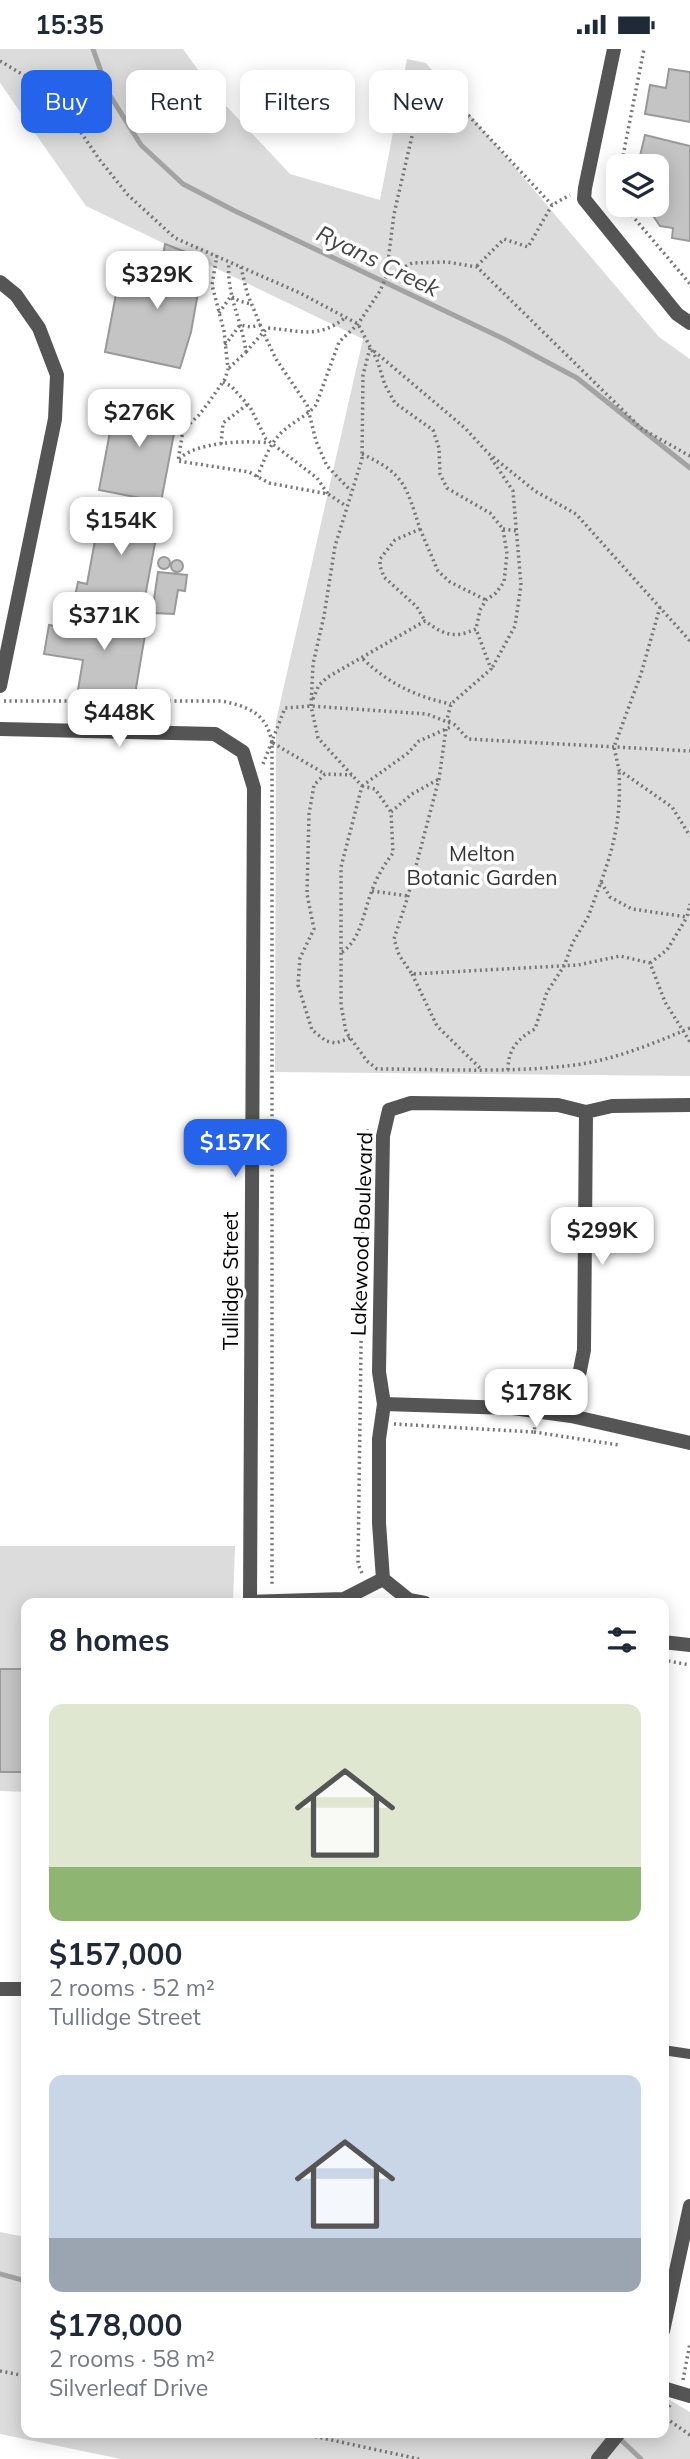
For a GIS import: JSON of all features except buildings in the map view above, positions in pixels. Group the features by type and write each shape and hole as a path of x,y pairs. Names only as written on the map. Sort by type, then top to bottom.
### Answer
{"street":[{"path":"614,49 584,199 677,314 690,323"},
{"path":"0,282 16,295 39,327 57,375 55,419 0,685"},
{"name":"Tullidge Street","path":"0,729 215,734 243,752 254,788 250,1598"},
{"name":"Lakewood Boulevard","path":"383,1579 379,1439 384,1404 379,1372 384,1132 389,1110 411,1104 558,1105 586,1112 612,1105 690,1105"},
{"path":"571,1416 584,1350 586,1112"},
{"path":"384,1404 513,1408 571,1416 690,1443"},
{"path":"346,1598 383,1579 407,1598"},
{"path":"669,1643 690,1645"},
{"path":"0,1989 21,1989"},
{"path":"669,2303 690,2206"},
{"path":"669,2390 690,2396"},
{"path":"598,2459 615,2438"}],"lane":[{"path":"669,2051 690,2054"}],"path":[{"path":"623,154 644,49"},
{"path":"0,61 42,86 59,100 99,159 128,195 175,238 300,293 358,324 395,403 433,430 439,448 440,474 447,488 490,513 503,529 507,554 504,582 480,610 476,629 491,669"},
{"path":"257,477 272,443 282,431 309,413 316,405 339,342 358,324 386,277 394,214 427,71 552,205"},
{"path":"477,267 504,239 528,247 552,205 585,188"},
{"path":"632,217 690,284"},
{"path":"217,255 212,285 228,369"},
{"path":"386,277 412,263 447,261 477,267 642,429 690,456"},
{"path":"229,262 227,280 246,352"},
{"path":"241,267 252,304 276,359 307,405 316,441 327,466 351,491"},
{"path":"219,313 231,296"},
{"path":"231,296 252,304"},
{"path":"178,461 183,430 199,415 223,382 228,369 263,331 267,328 306,334 335,326 346,317"},
{"path":"225,345 240,324"},
{"path":"240,324 251,327 261,325"},
{"path":"370,348 535,491 576,514 690,641"},
{"path":"342,952 353,944 372,891 393,853 391,812 375,789 362,786 318,738 312,703 313,664 335,546 362,454 363,375 370,348"},
{"path":"223,382 232,386 248,404 266,439 317,478 328,494"},
{"path":"221,444 223,423 248,404"},
{"path":"178,461 184,454 221,444 272,443"},
{"path":"488,453 513,491 521,585 515,625 491,669 450,704 447,719 468,739 690,751"},
{"path":"362,454 380,462 406,486 438,571 450,582 486,600"},
{"path":"178,461 249,473 269,483 328,494 347,506"},
{"path":"421,529 394,540 380,559 384,577 417,607 425,621 441,633 464,634 476,629"},
{"path":"503,529 517,530"},
{"path":"508,1070 508,1054 524,1035 535,1029 547,992 564,966 573,942 588,917 615,844 621,807 619,770 614,747 641,674 660,607"},
{"path":"312,703 319,685 328,677 425,621"},
{"path":"363,659 381,677 402,688 426,699 450,704"},
{"path":"254,788 285,708 312,703 427,714 455,725"},
{"path":"455,725 419,741 408,753 362,786 341,867 341,1005 346,1032 367,1061 377,1069 508,1070 568,1066 622,1055 690,1028"},
{"path":"446,729 439,779 394,939 399,955 412,974 437,1026 482,1070"},
{"path":"272,742 325,774 352,775"},
{"path":"619,770 672,807 690,836"},
{"path":"325,774 314,785 309,814 307,894 314,929 300,958 298,985 312,1030 326,1041 336,1043 350,1038"},
{"path":"391,812 412,794 439,779"},
{"path":"601,882 610,897 632,909 687,917"},
{"path":"372,891 408,896"},
{"path":"650,963 667,950 687,917 690,904"},
{"path":"412,974 564,966 620,955 650,963"},
{"path":"650,963 665,1002 690,1042"},
{"path":"369,1587 358,1564 363,1131 384,1132"},
{"path":"534,1432 537,1412"},
{"path":"360,1422 534,1432 619,1445"},
{"path":"669,1661 690,1665"},
{"path":"683,2380 690,2343"},
{"path":"0,2371 21,2375"},
{"path":"669,2420 690,2435"},
{"path":"322,2438 419,2459"}],"green space":[{"name":"Melton Botanic Garden","path":"0,49 183,49 198,70 126,70 126,133 226,133 226,106 240,121 240,133 252,133 290,174 380,200 393,133 468,133 468,112 659,337 690,359 690,1076 275,1072 276,721 363,339 86,206 35,133 112,133 112,70 21,70 21,113 0,83"},
{"name":"Melton Botanic Garden","path":"407,59 426,63 432,70 405,70"},
{"path":"0,1546 235,1546 233,1598 21,1598 21,1792 0,1791"},
{"path":"0,2232 21,2236 21,2438 669,2438 669,2400 690,2412 690,2459 121,2459 0,2434"}],"waterway":[{"name":"Ryans Creek","path":"93,49 109,94 141,145 183,184 504,339 577,378 690,468"},
{"path":"0,2274 21,2280"},
{"path":"619,2438 641,2459"}]}
